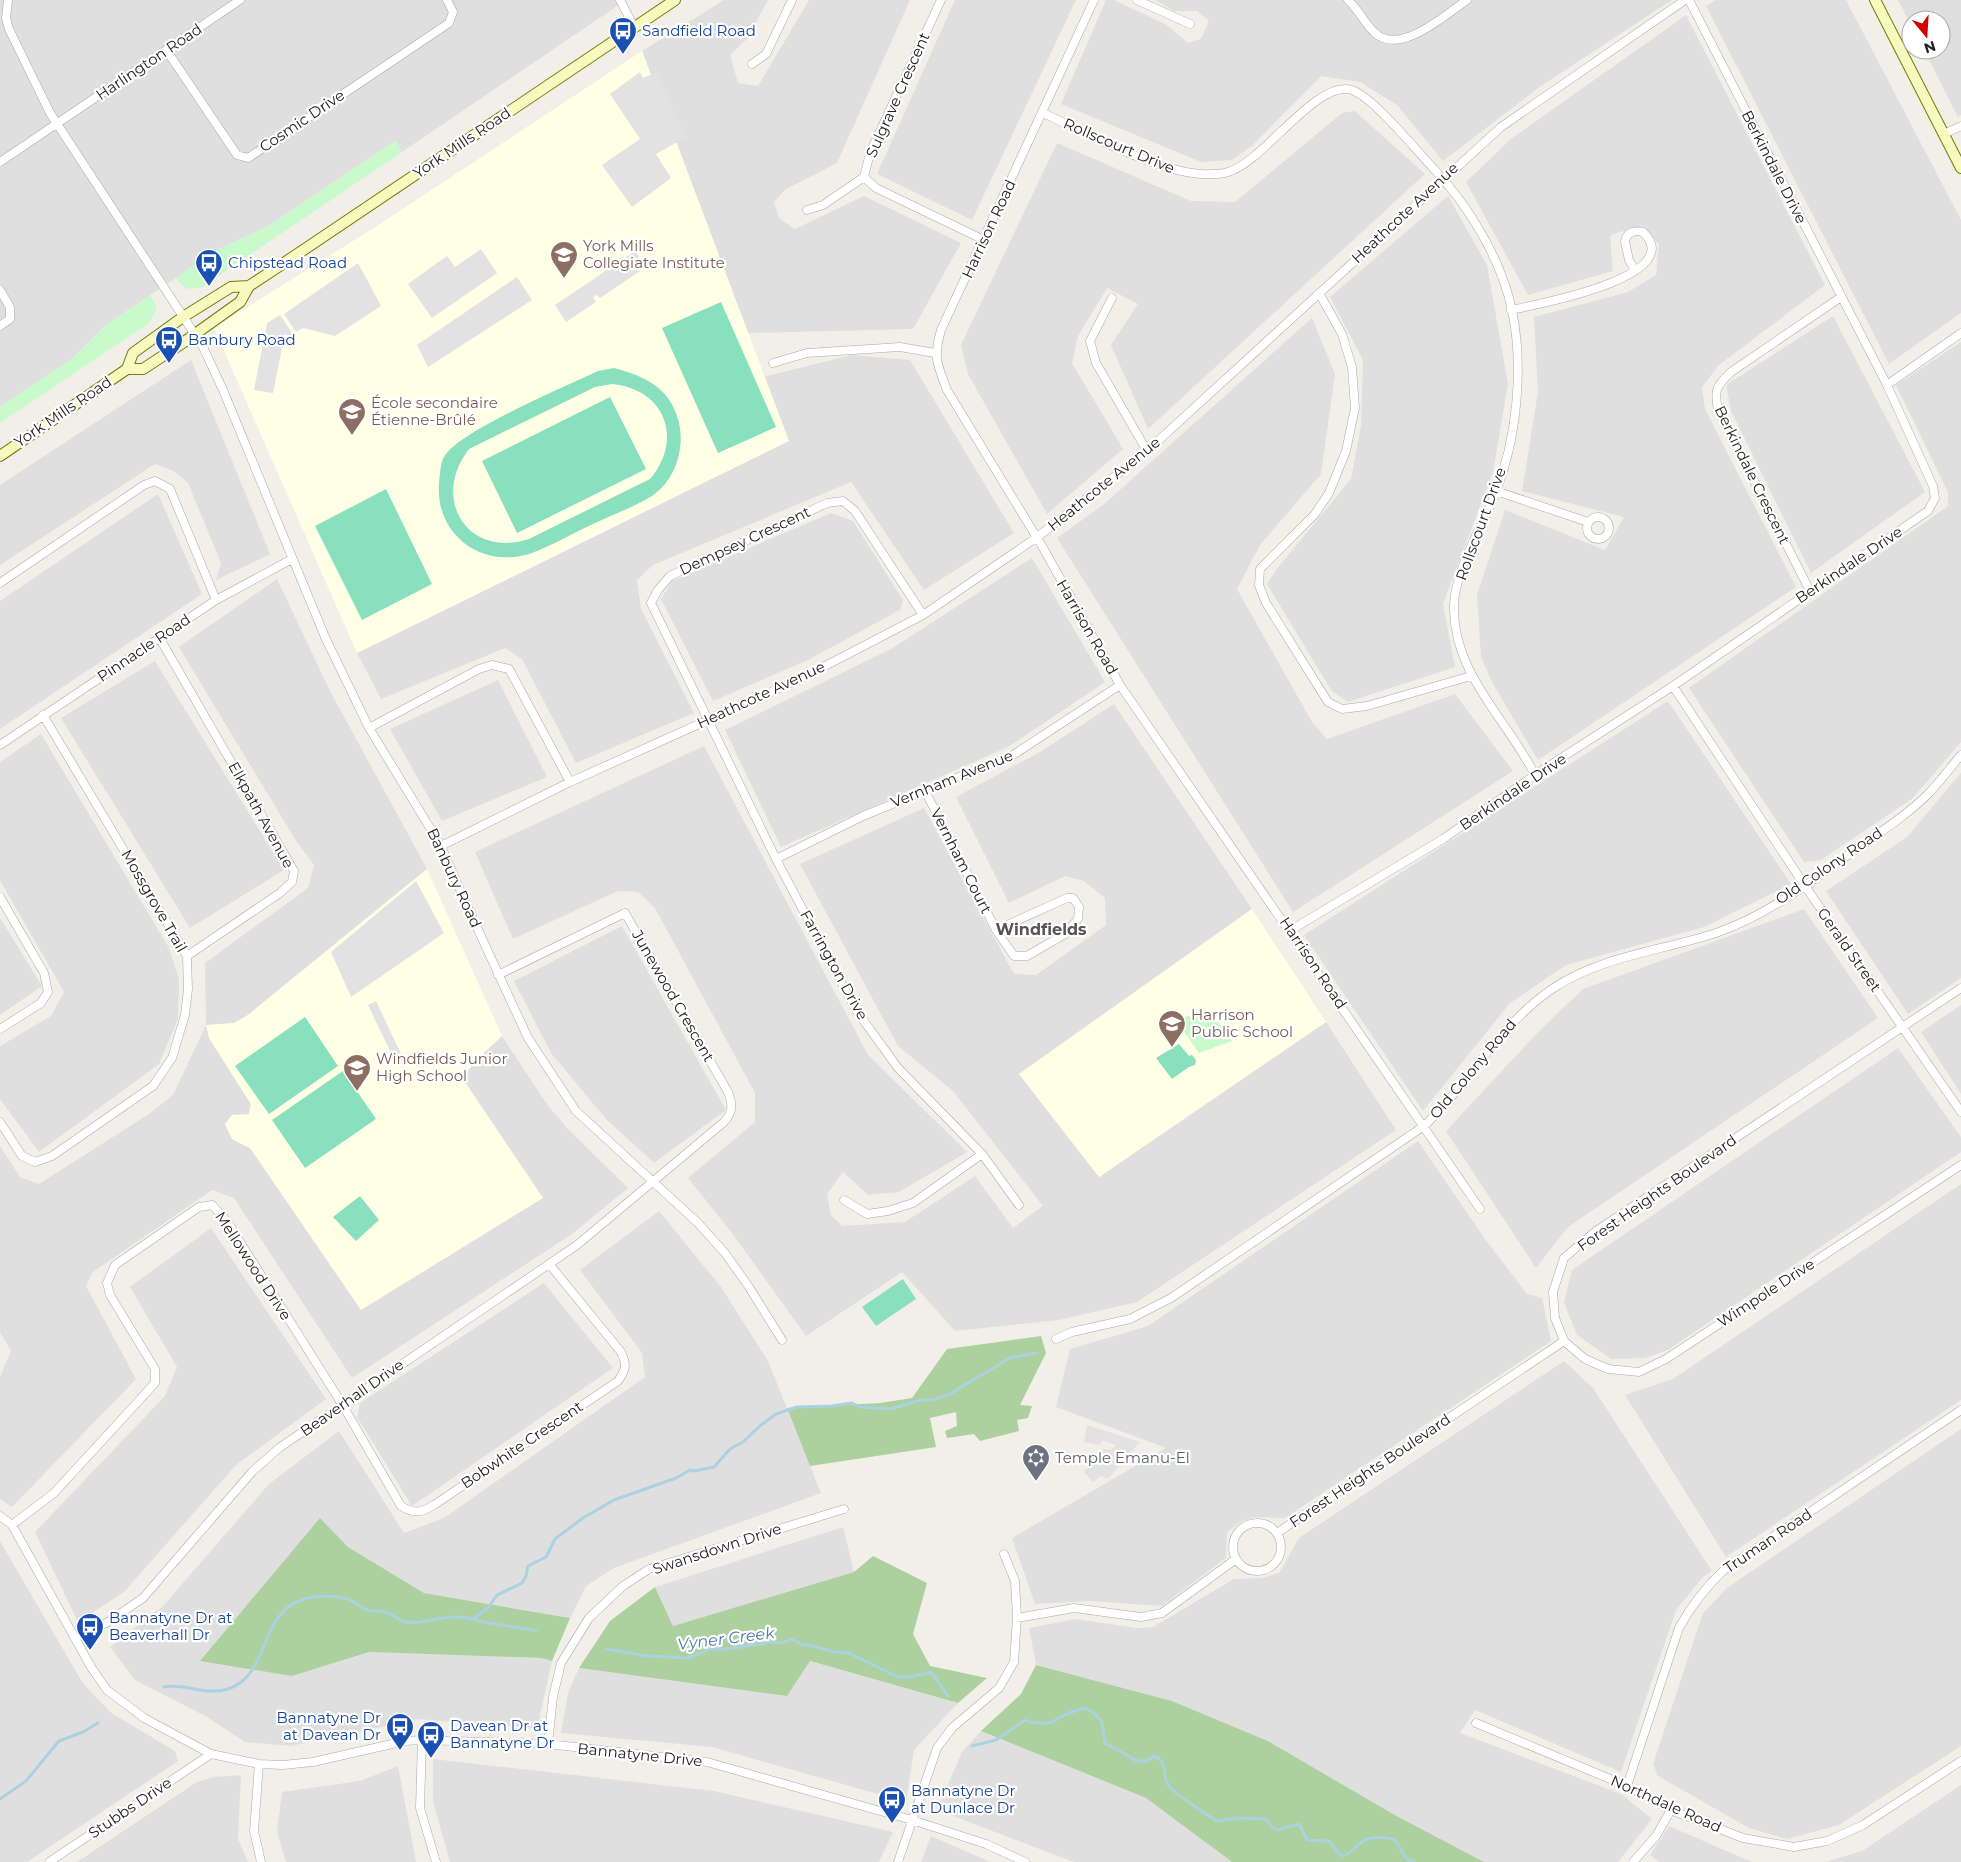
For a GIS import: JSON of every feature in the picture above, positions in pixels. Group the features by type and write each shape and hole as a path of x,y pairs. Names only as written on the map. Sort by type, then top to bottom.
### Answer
{"main road":[{"name":"York Mills Road","path":"127,369 143,370 240,302 249,286 675,0"},
{"path":"1875,0 1961,168"},
{"name":"York Mills Road","path":"0,456 127,369 133,353 183,317 231,287 249,286"}],"street":[{"path":"8,0 6,18 9,29 50,113 183,317"},
{"name":"Harlington Road","path":"0,162 240,0"},
{"name":"Cosmic Drive","path":"167,51 237,155 248,158 449,22 453,12 447,0"},
{"path":"620,0 634,28"},
{"path":"752,64 766,54 792,0"},
{"name":"Sulgrave Crescent","path":"941,0 870,153 864,177 876,188 984,240"},
{"name":"Harrison Road","path":"1094,0 941,330 935,353 947,390 1036,538 1120,685 1480,1209"},
{"path":"1137,0 1190,24"},
{"path":"1348,0 1358,9 1374,33 1384,39 1395,42 1410,38 1467,0"},
{"path":"1450,0 1455,8"},
{"name":"Heathcote Avenue","path":"442,846 570,782 804,677 923,615 1036,538 1147,451 1443,178 1501,127 1687,0"},
{"name":"Berkindale Drive","path":"1290,930 1443,839 1536,775 1673,686 1928,511 1935,498 1933,486 1887,385 1687,0"},
{"name":"Rollscourt Drive","path":"1043,113 1156,164 1183,173 1210,175 1230,172 1248,161 1315,102 1334,90 1351,90 1369,101 1443,178 1464,207 1494,257 1512,310 1517,358 1516,398 1509,444 1496,491 1461,574 1454,604 1458,644 1471,676 1536,775"},
{"path":"1944,134 1961,126"},
{"path":"807,210 823,205 864,177"},
{"path":"1512,310 1604,287 1646,264 1650,257 1651,249 1647,236 1636,231 1630,233 1625,242 1629,260 1634,270"},
{"path":"0,290 10,306 10,319 0,326"},
{"path":"1319,293 1342,334 1352,367 1355,408 1346,452 1329,493 1315,514 1260,569 1259,585 1266,603 1328,702 1342,709 1367,706 1471,676"},
{"name":"Berkindale Crescent","path":"1810,591 1718,410 1715,394 1719,382 1731,372 1841,297"},
{"path":"1112,298 1090,341 1096,363 1147,451"},
{"name":"Banbury Road","path":"183,317 195,334 223,390 325,637 369,728 442,846 498,975 528,1038 576,1110 652,1182 698,1222 725,1253 749,1286 782,1340"},
{"path":"1887,385 1961,333"},
{"path":"773,363 807,353 900,347 935,353"},
{"path":"0,582 144,485 155,481 170,488 216,600"},
{"path":"1496,491 1588,522"},
{"name":"Dempsey Crescent","path":"709,720 651,603 658,590 670,576 827,503 843,501 855,511 923,615"},
{"name":"Pinnacle Road","path":"0,745 216,600 292,559"},
{"name":"Elkpath Avenue","path":"160,637 294,871 292,882 280,893 187,956"},
{"path":"369,728 479,669 492,665 509,669 570,782"},
{"name":"Vernham Avenue","path":"776,860 863,816 1013,755 1120,685"},
{"name":"Gerald Street","path":"1673,686 1805,886 1961,1112"},
{"name":"Mossgrove Trail","path":"0,1122 22,1156 35,1162 52,1156 153,1086 172,1058 184,1020 188,989 187,956 43,715"},
{"name":"Farrington Drive","path":"709,720 776,860 856,1010 898,1068 982,1154 1020,1205"},
{"name":"Old Colony Road","path":"1056,1339 1072,1332 1130,1320 1171,1298 1424,1126 1456,1093 1498,1037 1521,1013 1552,989 1596,967 1715,934 1736,925 1805,886 1881,832 1927,795 1961,754"},
{"name":"Vernham Court","path":"925,791 996,930 1014,956 1027,956 1065,934 1078,919 1079,906 1073,898 1067,898 996,930"},
{"path":"0,897 44,973 48,992 42,1003 0,1029"},
{"name":"Junewood Crescent","path":"498,975 626,913 728,1092 733,1104 731,1115 724,1122 652,1182"},
{"name":"Forest Heights Boulevard","path":"1277,1533 1564,1341 1555,1318 1553,1292 1564,1258 1596,1231 1961,988"},
{"path":"844,1200 867,1214 913,1203 982,1154"},
{"name":"Wimpole Drive","path":"1564,1341 1585,1359 1608,1369 1639,1372 1666,1359 1961,1165"},
{"name":"Beaverhall Drive","path":"75,1638 114,1618 143,1598 252,1472 279,1448 550,1265 605,1224 652,1182"},
{"name":"Mellowood Drive","path":"12,1525 54,1493 155,1383 155,1369 110,1294 107,1283 116,1266 199,1207 212,1205 227,1221 342,1404"},
{"name":"Bobwhite Crescent","path":"342,1404 401,1506 411,1512 422,1512 442,1500 618,1381 624,1373 626,1362 621,1352 550,1265"},
{"name":"Truman Road","path":"1627,1786 1679,1628 1688,1612 1712,1580 1725,1569 1961,1410"},
{"name":"Swansdown Drive","path":"548,1744 553,1697 562,1662 589,1618 623,1586 649,1569 844,1509"},
{"name":"Bannatyne Drive","path":"0,1516 12,1525 90,1667 107,1690 126,1706 211,1754 260,1764 283,1765 312,1762 382,1745 422,1740 548,1744 707,1762 912,1820 986,1844 1025,1862"},
{"path":"1257,1522 1271,1527 1277,1533 1281,1549 1279,1558 1270,1567 1254,1571 1246,1568 1236,1559 1233,1545 1234,1539 1243,1527 1257,1522"},
{"path":"898,1862 937,1748 952,1728 999,1688 1014,1662 1017,1618 1015,1581 1004,1554"},
{"path":"1017,1618 1074,1608 1141,1618 1162,1613 1236,1559"},
{"name":"Northdale Road","path":"1476,1723 1627,1786 1671,1810 1743,1838 1794,1847 1827,1841 1862,1826 1961,1761"},
{"path":"422,1740 420,1808 436,1862"},
{"name":"Stubbs Drive","path":"49,1862 58,1860 211,1754"},
{"path":"260,1764 254,1831 261,1862"},
{"path":"1633,1862 1656,1836 1671,1810"}],"shaded area":[{"path":"0,0 626,0 402,152 395,141 267,227 219,249 107,324 73,358 0,407"},
{"path":"724,0 768,0 747,39 730,55 738,83 758,86 809,0 910,0 837,163 786,189 774,202 779,218 795,229 864,196 961,243 913,329 747,333 642,51"},
{"path":"955,0 1076,0 972,220 877,174"},
{"path":"1106,0 1114,0 1167,25 1188,43 1201,39 1209,21 1197,11 1174,11 1155,0 1672,0 1541,86 1443,161 1397,105 1360,82 1321,76 1252,146 1232,160 1201,162 1061,104"},
{"path":"1716,0 1846,0 1961,220 1961,313 1889,364 1706,6"},
{"path":"1898,0 1961,0 1961,115 1958,117 1929,60 1951,60 1951,10 1903,10"},
{"path":"1686,15 1825,285 1719,365 1702,387 1705,409 1796,587 1538,760 1493,684 1481,657 1477,595 1505,510 1605,550 1624,517 1522,491 1538,392 1534,317 1628,292 1656,275 1659,244 1642,228 1619,232 1610,236 1613,271 1528,295 1466,182 1511,139"},
{"name":"York Mills Collegiate Institute","path":"642,51 789,441 357,653 214,328 377,226"},
{"path":"640,72 643,78 657,72 686,137 656,154 671,178 632,207 602,165 640,139 610,94"},
{"path":"1355,111 1425,174 1148,429 1111,345 1138,304 1107,288 1078,336 1072,363 1123,449 1047,514 968,374 961,345 1057,143 1191,201 1235,202 1342,113"},
{"path":"1448,196 1487,265 1508,384 1493,472 1443,604 1455,667 1348,702 1331,690 1267,584 1276,570 1351,479 1361,426 1363,360 1330,297"},
{"path":"481,249 497,273 432,318 408,284 447,256 455,267"},
{"path":"635,251 646,267 600,298 597,295 593,297 596,302 566,322 555,305"},
{"path":"358,263 381,306 335,336 303,328 296,332 284,314"},
{"path":"517,277 532,300 428,367 417,345"},
{"path":"280,315 293,334 288,337 285,333 273,393 254,390 267,323"},
{"path":"1833,316 1925,492 1811,573 1731,411 1726,385"},
{"path":"1312,318 1335,374 1321,474 1260,545 1237,589 1312,722 1327,739 1455,694 1513,771 1293,912 1057,538 1103,505"},
{"path":"1961,342 1961,742 1913,798 1821,860 1804,862 1689,688 1948,506 1948,492 1896,385"},
{"path":"852,355 910,360 1014,533 924,590 851,482 653,565 637,580 641,609 694,713 576,763 522,659 505,648 381,699 357,653 788,441 763,377"},
{"path":"191,360 270,554 216,580 221,563 188,483 174,471 155,464 0,565 0,485"},
{"path":"158,494 202,594 0,729 0,601"},
{"path":"831,513 853,521 903,600 900,610 808,660 713,701 661,599 672,581"},
{"path":"1032,558 1105,682 1008,747 781,847 725,730 891,649"},
{"path":"277,579 330,691 427,869 248,1015 234,1023 207,1025 209,1038 251,1104 249,1114 232,1139 249,1148 543,1199 462,1079 474,1062 502,1036 546,1103 566,1127 628,1188 572,1234 352,1378 234,1198 212,1190 93,1272 86,1286 136,1379 12,1507 0,1499 0,1377 11,1351 0,1332 0,1146 20,1177 39,1184 149,1114 173,1095 206,1025 205,963 308,888 314,865 296,841 179,647"},
{"path":"155,661 284,870 190,928 61,718"},
{"path":"498,680 547,777 442,821 390,729"},
{"path":"1668,701 1791,884 1704,927 1566,965 1510,1003 1423,1111 1304,935"},
{"path":"1114,704 1252,909 1019,1074 1099,1177 1326,1022 1396,1130 1137,1302 1059,1320 955,1331 902,1272 806,1336 732,1233 688,1178 755,1122 755,1093 655,908 638,892 618,891 513,939 475,852 704,746 868,1055 967,1152 899,1192 868,1195 843,1172 827,1194 831,1215 842,1226 905,1222 975,1176 1013,1228 1043,1206 953,1091 898,1046 800,864 924,808 1014,974 1036,975 1106,925 1105,898 1084,881 1065,876 1009,903 956,797 1040,752"},
{"path":"41,734 169,948 179,979 178,1019 159,1064 39,1152 0,1099 0,1046 51,1016 64,992 0,880 0,762"},
{"path":"1961,773 1961,978 1908,1014 1826,891 1907,837"},
{"name":"Windfields Junior High School","path":"427,869 502,1036 474,1062 463,1079 543,1198 361,1310 250,1148 232,1139 225,1124 232,1115 249,1114 251,1104 209,1038 206,1025 234,1023 248,1015"},
{"path":"416,881 444,933 351,997 331,952"},
{"name":"Harrison Public School","path":"1252,909 1326,1022 1099,1177 1019,1074"},
{"path":"1804,909 1878,1018 1568,1227 1536,1268 1446,1131 1539,1031 1583,989"},
{"path":"0,918 42,986 0,1015"},
{"path":"622,926 726,1110 654,1163 606,1119 551,1053 514,981"},
{"path":"376,1001 401,1054 393,1057 368,1005"},
{"path":"1961,1005 1961,1094 1921,1032"},
{"path":"1898,1048 1961,1137 1961,1152 1668,1350 1645,1358 1611,1359 1577,1335 1564,1302 1572,1270"},
{"path":"1418,1141 1485,1239 1527,1294 1542,1298 1551,1341 1285,1518 1255,1517 1242,1521 1227,1532 1226,1558 1162,1606 1090,1601 1035,1604 1012,1538 1166,1448 1056,1407 1070,1349 1148,1326"},
{"path":"1961,1184 1961,1400 1726,1557 1625,1395 1673,1379"},
{"path":"659,1211 721,1287 768,1361 821,1493 614,1568 586,1586 570,1618 424,1593 348,1547 320,1518 292,1676 368,1652 541,1658 552,1661 537,1729 419,1719 291,1746 245,1742 207,1717 135,1680 110,1647 163,1606 269,1484 339,1431 404,1533 444,1518 645,1377 642,1353 580,1270"},
{"path":"211,1228 326,1399 236,1465 124,1592 78,1622 35,1532 165,1396 177,1367 130,1287"},
{"path":"544,1283 613,1368 412,1506 357,1417 360,1403"},
{"path":"1564,1361 1593,1388 1712,1571 1702,1578 1676,1610 1621,1772 1475,1710 1460,1733 1621,1794 1652,1819 1618,1862 1484,1862 1393,1814 1268,1741 1172,1701 1036,1665 1029,1628 1075,1619 1137,1628 1153,1627 1234,1579 1263,1578 1279,1573 1299,1538"},
{"path":"1087,1425 1140,1442 1108,1479 1101,1476 1093,1482 1084,1472 1097,1453 1103,1449 1111,1450 1116,1445 1102,1440 1100,1445 1084,1442"},
{"path":"1961,1429 1961,1746 1839,1825 1787,1839 1749,1828 1658,1776 1653,1764 1703,1613 1727,1588"},
{"path":"843,1527 854,1572 673,1626 655,1587"},
{"path":"0,1541 82,1682 110,1712 175,1751 178,1761 27,1862 0,1862"},
{"path":"809,1661 958,1703 914,1750 906,1802 712,1747 561,1733 568,1693 579,1668 786,1696"},
{"path":"981,1731 1146,1798 1232,1862 1074,1862 937,1810 962,1752"},
{"path":"433,1759 714,1791 893,1832 879,1862 450,1862 433,1801"},
{"path":"398,1766 416,1862 286,1862 277,1832 282,1792 360,1781"},
{"path":"241,1775 238,1839 248,1862 77,1862 197,1782 214,1777"},
{"path":"1961,1785 1961,1862 1825,1862 1862,1851"},
{"path":"1669,1826 1752,1862 1659,1862 1650,1855"},
{"path":"931,1836 990,1862 921,1862"}],"green space":[{"path":"396,140 402,152 202,287 187,289 175,278 219,249 267,227"},
{"path":"151,295 157,309 149,323 0,423 0,407 73,358 107,324"},
{"path":"721,302 776,427 718,453 662,328"},
{"path":"614,368 645,379 662,391 674,408 680,429 680,451 673,472 667,481 652,496 645,500 532,553 513,557 496,557 480,552 465,544 453,532 445,518 440,502 439,483 444,457 453,446 491,422 598,371","holes":["612,384 630,388 645,395 664,418 667,433 666,448 660,464 650,479 529,539 507,543 488,540 473,532 461,520 455,505 453,487 458,468 469,449 595,387"]},
{"path":"610,397 646,469 517,533 482,461"},
{"path":"386,489 432,584 362,620 315,526"},
{"path":"1203,1011 1207,1021 1218,1022 1232,1041 1199,1053 1176,1020"},
{"path":"305,1017 338,1066 269,1114 235,1066"},
{"path":"1179,1044 1189,1056 1192,1055 1196,1060 1195,1065 1172,1079 1156,1058"},
{"path":"343,1071 376,1119 305,1168 272,1120"},
{"path":"360,1196 379,1220 356,1241 333,1217"},
{"path":"903,1279 916,1299 876,1326 862,1307"},
{"path":"1041,1336 1046,1353 1020,1405 1032,1406 1028,1418 1017,1420 1019,1431 980,1441 974,1434 947,1438 945,1431 957,1426 956,1412 930,1418 936,1447 810,1466 787,1408 880,1403 912,1398 947,1349"},
{"path":"320,1518 348,1547 424,1593 570,1618 552,1661 541,1658 369,1652 292,1676 200,1661"},
{"path":"873,1556 927,1583 913,1634 930,1666 987,1678 958,1703 810,1661 787,1696 579,1668 610,1621 655,1587 673,1626 854,1572"},
{"path":"1036,1665 1172,1701 1268,1741 1393,1814 1484,1862 1232,1862 1146,1798 981,1731 1021,1694"}],"waterway":[{"path":"474,1618 488,1608 497,1595 522,1583 528,1566 546,1557 555,1539 583,1518 614,1500 676,1478 690,1470 714,1467 730,1449 743,1442 776,1414 797,1407 852,1403 860,1407 890,1409 921,1400 933,1400 948,1395 1010,1358 1036,1353"},
{"name":"Vyner Creek","path":"164,1687 172,1686 220,1691 241,1682 251,1672 258,1660 277,1620 286,1609 305,1599 327,1596 348,1599 365,1609 386,1612 406,1622 462,1617 536,1631"},
{"name":"Vyner Creek","path":"606,1649 647,1656 688,1658 710,1649 727,1649 771,1642 782,1643 791,1639 803,1645 849,1653 898,1677 910,1677 931,1672 948,1696"},
{"name":"Vyner Creek","path":"972,1746 996,1740 1025,1720 1035,1723 1051,1723 1067,1714 1085,1708 1094,1713 1102,1722 1105,1743 1137,1761 1147,1761 1154,1756 1159,1759 1162,1762 1165,1778 1169,1786 1199,1810 1217,1821 1237,1818 1266,1819 1271,1826 1278,1830 1299,1824 1307,1840 1329,1841 1339,1854 1343,1856 1367,1839 1391,1839 1395,1840 1407,1859 1415,1862"},
{"name":"Vyner Creek","path":"0,1799 26,1781 59,1741 83,1732 98,1723"}],"place":[{"name":"Sandfield Road","path":"623,55"},
{"name":"York Mills Collegiate Institute","path":"564,279"},
{"name":"Chipstead Road","path":"209,287"},
{"name":"Banbury Road","path":"169,364"},
{"name":"École secondaire Étienne-Brûlé","path":"352,436"},
{"name":"Harrison Public School","path":"1172,1048"},
{"name":"Windfields Junior High School","path":"357,1092"},
{"name":"Temple Emanu-El","path":"1036,1482"},
{"name":"Bannatyne Dr at Beaverhall Dr","path":"90,1651"},
{"name":"Bannatyne Dr at Davean Dr","path":"400,1751"},
{"name":"Davean Dr at Bannatyne Dr","path":"431,1759"},
{"name":"Bannatyne Dr at Dunlace Dr","path":"892,1824"}],"district":[{"name":"Windfields","path":"1041,929"}]}
